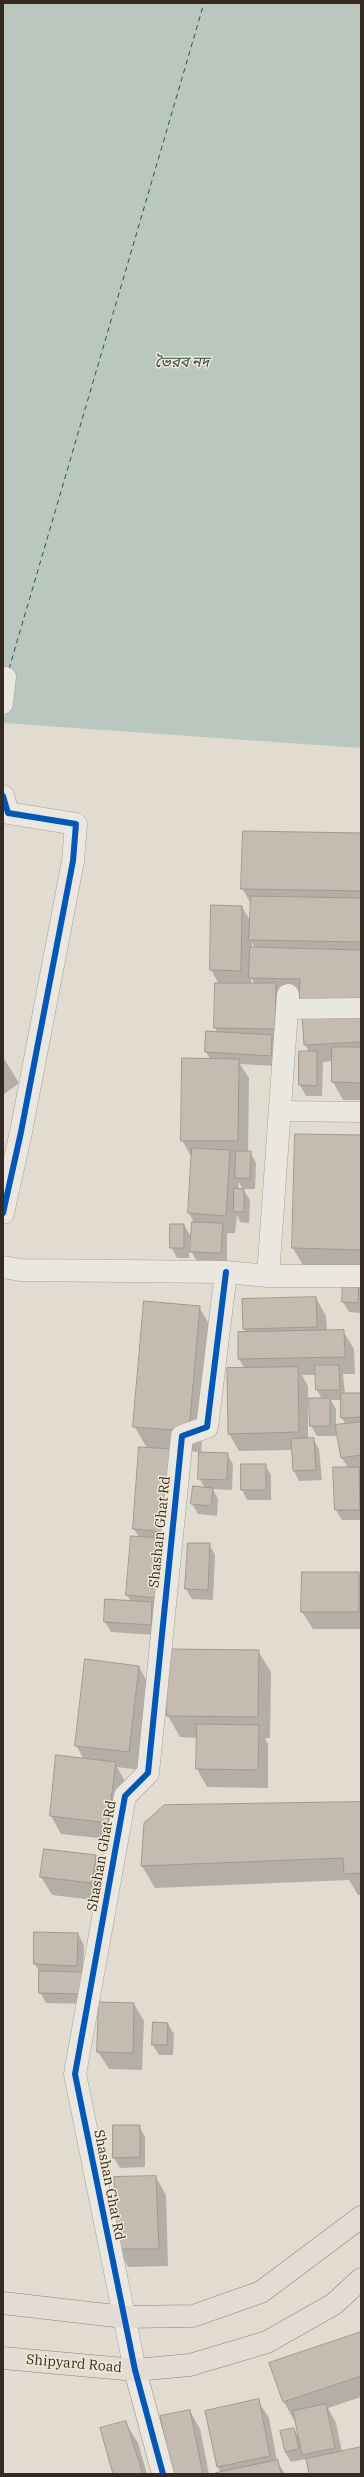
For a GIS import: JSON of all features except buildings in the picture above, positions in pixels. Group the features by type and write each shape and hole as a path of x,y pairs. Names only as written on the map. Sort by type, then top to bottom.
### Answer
{"main road":[{"path":"3,2303 124,2317 193,2316 261,2292 361,2217"},
{"name":"Shipyard Road","path":"3,2358 135,2370 190,2365 267,2342 334,2304 361,2279"}],"street":[{"path":"3,796 8,812 76,824 70,877 22,1132 3,1213"},
{"path":"268,1276 287,1002"},
{"path":"3,1267 20,1270 226,1272 268,1276 361,1276"},
{"name":"Shashan Ghat Rd","path":"162,2474 135,2370 74,2074 125,1796 148,1773 182,1436 207,1427 226,1272"}],"lane":[{"path":"3,704 6,677"},
{"path":"287,1002 361,1008"},
{"path":"279,1111 361,1112"}],"water":[{"name":"ভৈরব নদ","path":"3,3 361,3 361,748 3,723"}],"ferry route":[{"path":"9,669 204,3"}],"cycle path":[{"path":"3,796 8,813 76,824 73,861 21,1132 3,1213"},
{"path":"163,2474 135,2370 75,2074 125,1796 148,1773 182,1436 207,1427 226,1272"}]}
